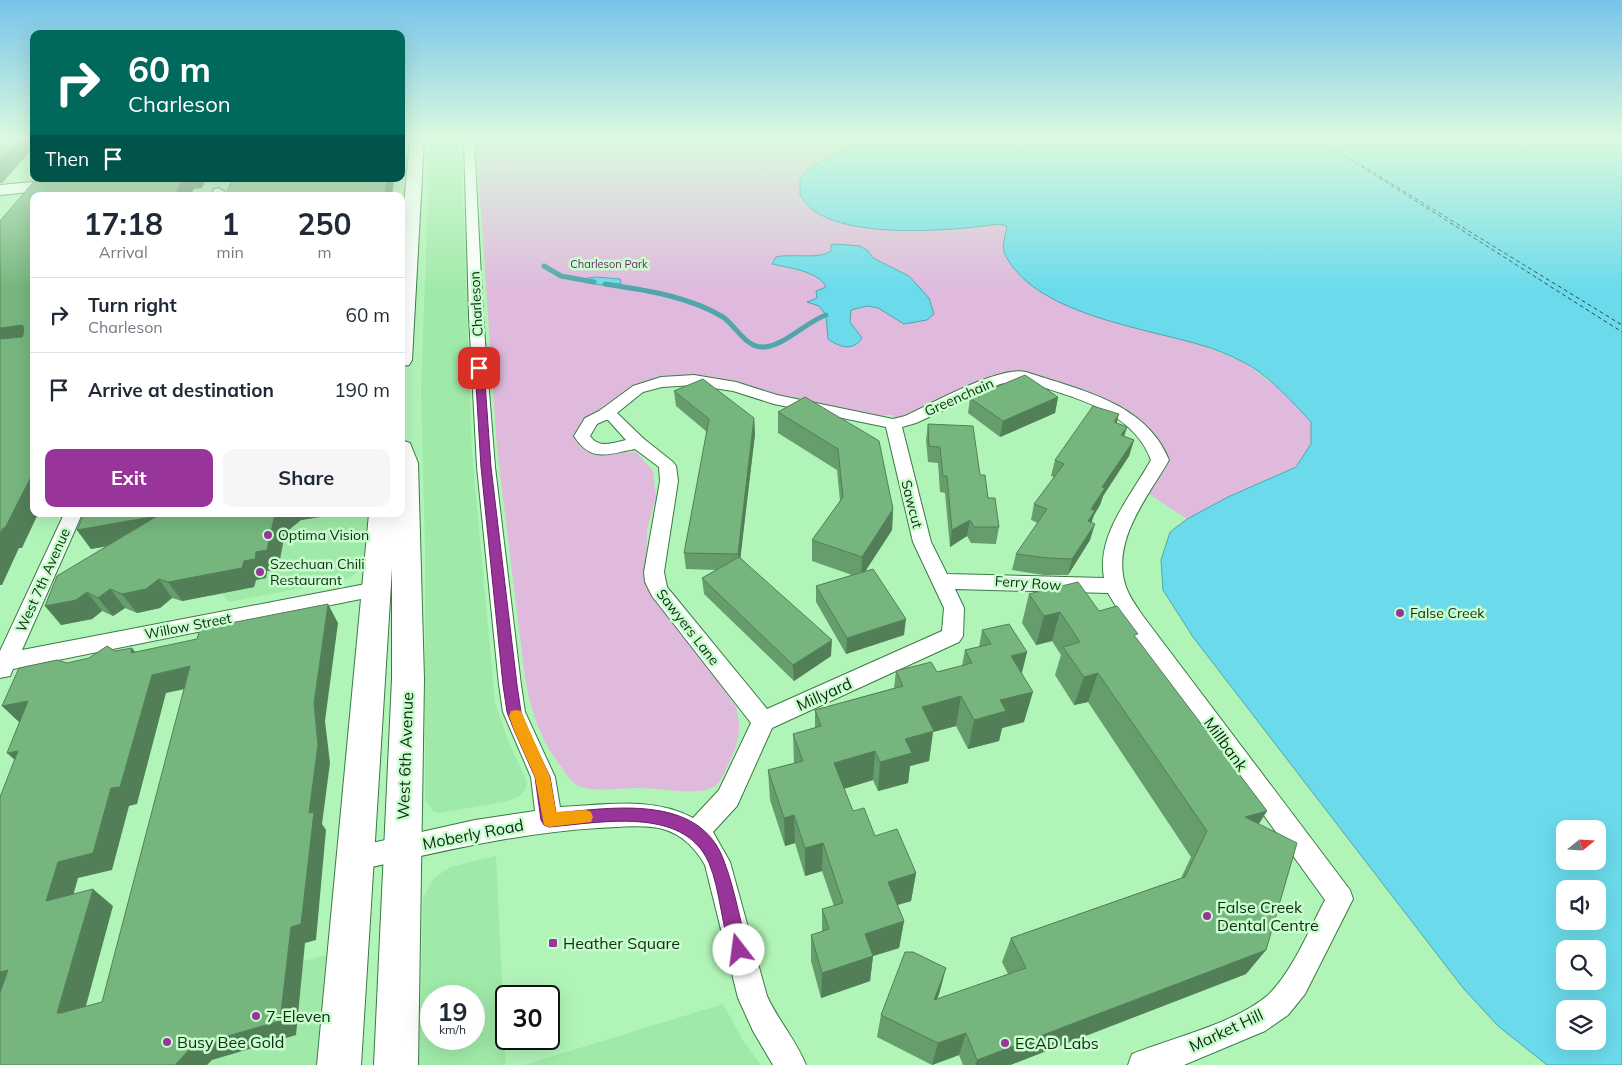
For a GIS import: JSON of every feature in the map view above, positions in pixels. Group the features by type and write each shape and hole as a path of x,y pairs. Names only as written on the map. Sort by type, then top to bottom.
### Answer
{"main road":[{"path":"405,262 409,190"},
{"name":"West 6th Avenue","path":"396,1065 408,679 405,463"},
{"path":"339,1065 382,517"}],"street":[{"path":"16,203 28,190"},
{"name":"Charleson","path":"471,190 476,322 486,467 510,685 514,712 543,777 549,820"},
{"name":"Greenchain","path":"605,414 638,389 661,382 694,380 736,387 774,399 893,424 910,420 996,380 1021,375 1105,404 1128,418 1155,447 1160,460 1118,530 1111,563 1115,586"},
{"path":"605,414 591,421 585,428 582,436 588,445 601,450 638,443"},
{"name":"Sawyers Lane","path":"605,414 614,418 638,443 667,466 669,474 654,572 655,582 659,591 763,722"},
{"name":"Sawcut","path":"893,424 922,542 941,581"},
{"name":"West 7th Avenue","path":"2,666 71,517"},
{"name":"Ferry Row","path":"941,581 1115,586"},
{"name":"Millyard","path":"763,722 952,636 954,608 941,581"},
{"name":"Millbank","path":"1115,586 1136,622 1340,899"},
{"name":"Willow Street","path":"2,666 376,589"},
{"path":"696,833 728,798 763,722"},
{"name":"Moberly Road","path":"354,860 475,832 549,820 619,815 662,817 696,833 705,841 717,862 752,998 767,1029 791,1065"},
{"name":"Market Hill","path":"1143,1065 1255,1021 1278,1004 1295,984 1340,899"}],"shaded area":[{"path":"428,190 463,190 472,452 495,702 507,738 527,782 525,790 518,797 508,801 439,813 433,811 425,801 425,551 421,391"},
{"path":"232,517 368,517 364,563 358,572 347,579 229,602 222,594 212,596"},
{"path":"496,856 502,985 495,985 495,1050 505,1050 506,1065 419,1065 420,1023 420,1050 485,1050 485,985 421,985 423,897 434,878 450,867"},
{"path":"326,955 316,1065 90,1065 103,1014"},
{"path":"723,1004 744,1042 761,1065 524,1065"}],"green space":[{"name":"Charleson Park","path":"479,190 867,190 975,228 998,224 1007,226 1202,345 1245,363 1287,395 1311,422 1311,444 1296,466 1228,497 1187,519 1149,494 1168,459 1105,398 1021,372 999,374 896,422 893,415 885,415 878,418 751,389 653,380 620,396 587,419 578,434 581,447 596,454 636,452 653,471 656,497 647,529 646,581 736,707 739,720 738,739 723,776 716,785 701,791 646,788 589,789 577,785 554,757 536,721 524,669 497,448"}],"water":[{"name":"False Creek","path":"800,190 1622,190 1622,1065 1547,1065 1498,1026 1463,988 1193,637 1163,590 1161,560 1170,532 1187,519 1228,497 1296,467 1311,444 1311,422 1288,397 1261,373 1222,352 1091,315 1063,304 1038,290 1018,273 1004,252 1007,226 998,224 929,230 876,229 830,219 813,210 800,195"},
{"path":"831,245 860,246 868,251 873,258 909,276 929,298 934,314 927,320 904,324 878,308 867,306 851,310 850,322 862,338 858,342 850,347 846,347 828,339 826,315 819,306 807,302 817,298 816,291 826,287 817,277 810,274 772,264 776,257 826,254 831,251"},
{"path":"588,278 620,279 621,283 607,286 584,282"}],"building":[{"path":"27,190 177,190 176,192 30,192 30,479 5,528 3,528 0,534 0,339 22,337 24,327 22,325 0,328 0,221"},
{"path":"228,190 386,190 385,192 227,192"},
{"path":"1025,375 1058,397 1003,421 970,398"},
{"path":"703,379 754,418 738,554 684,553 709,419 674,391"},
{"path":"805,397 879,441 893,509 862,557 812,540 843,497 838,449 778,412"},
{"path":"1093,406 1119,414 1114,422 1127,427 1121,435 1134,440 1102,487 1105,488 1091,509 1095,511 1088,521 1095,524 1072,559 1016,554 1047,509 1034,504 1064,464 1055,460"},
{"path":"928,424 973,426 980,475 985,475 988,498 995,498 999,527 974,527 970,520 952,530 947,476 943,476 940,447 929,446"},
{"path":"83,517 151,517 77,530"},
{"path":"155,517 274,517 267,550 256,552 255,559 244,561 242,568 168,582 159,579 146,589 122,594 110,589 98,598 87,592 76,600 45,606 57,576"},
{"path":"739,557 832,640 793,665 702,578"},
{"path":"873,569 906,619 847,638 816,586"},
{"path":"1078,582 1099,611 1117,606 1138,634 1134,635 1267,811 1245,817 1297,843 1266,950 977,1060 966,1033 938,1043 881,1015 905,952 913,952 946,968 934,1000 1026,968 1011,938 1185,877 1207,831 1098,673 1084,677 1063,647 1080,642 1060,612 1044,616 1029,594"},
{"path":"328,604 314,703 318,745 309,813 314,812 301,924 291,927 280,1021 193,1046 175,1065 0,1065 0,993 8,970 0,972 0,797 18,751 7,753 28,701 2,706 19,668 57,660 67,663 89,658 107,646 115,651 132,648 131,653 197,639 200,629","holes":["190,666 102,1002 57,1013 93,889 46,901 58,862 93,853 111,788 120,787 152,675"]},
{"path":"1009,624 1027,652 1011,656 1033,692 1000,700 1006,711 974,720 961,696 922,707 934,731 905,739 912,753 880,762 875,751 834,763 853,811 864,808 875,836 897,829 916,873 888,882 904,921 865,934 873,956 822,973 811,935 829,929 822,909 843,903 823,843 805,848 794,815 784,818 768,770 803,761 793,734 821,726 815,710 903,686 896,671 931,662 937,672 972,663 965,650 991,644 982,630"}],"waterway":[{"path":"544,266 561,276 594,282"},
{"path":"605,284 666,295 695,304 723,317 747,341 758,347 765,347 780,342 826,315"}],"ferry route":[{"path":"1398,190 1622,332"},
{"path":"1401,190 1622,325"}],"slow traffic":[{"path":"516,716 543,777 549,820 586,817"}],"place":[{"name":"Optima Vision","path":"268,535"},
{"name":"Szechuan Chili Restaurant","path":"260,572"},
{"name":"False Creek","path":"1400,613"},
{"name":"False Creek Dental Centre","path":"1207,916"},
{"name":"Heather Square","path":"553,943"},
{"name":"7-Eleven","path":"256,1016"},
{"name":"Busy Bee Gold","path":"167,1042"},
{"name":"ECAD Labs","path":"1005,1043"}],"route":[{"path":"479,368 486,467 514,712 543,777 549,820 619,815 662,817 696,833 705,841 717,862 739,950"}]}
